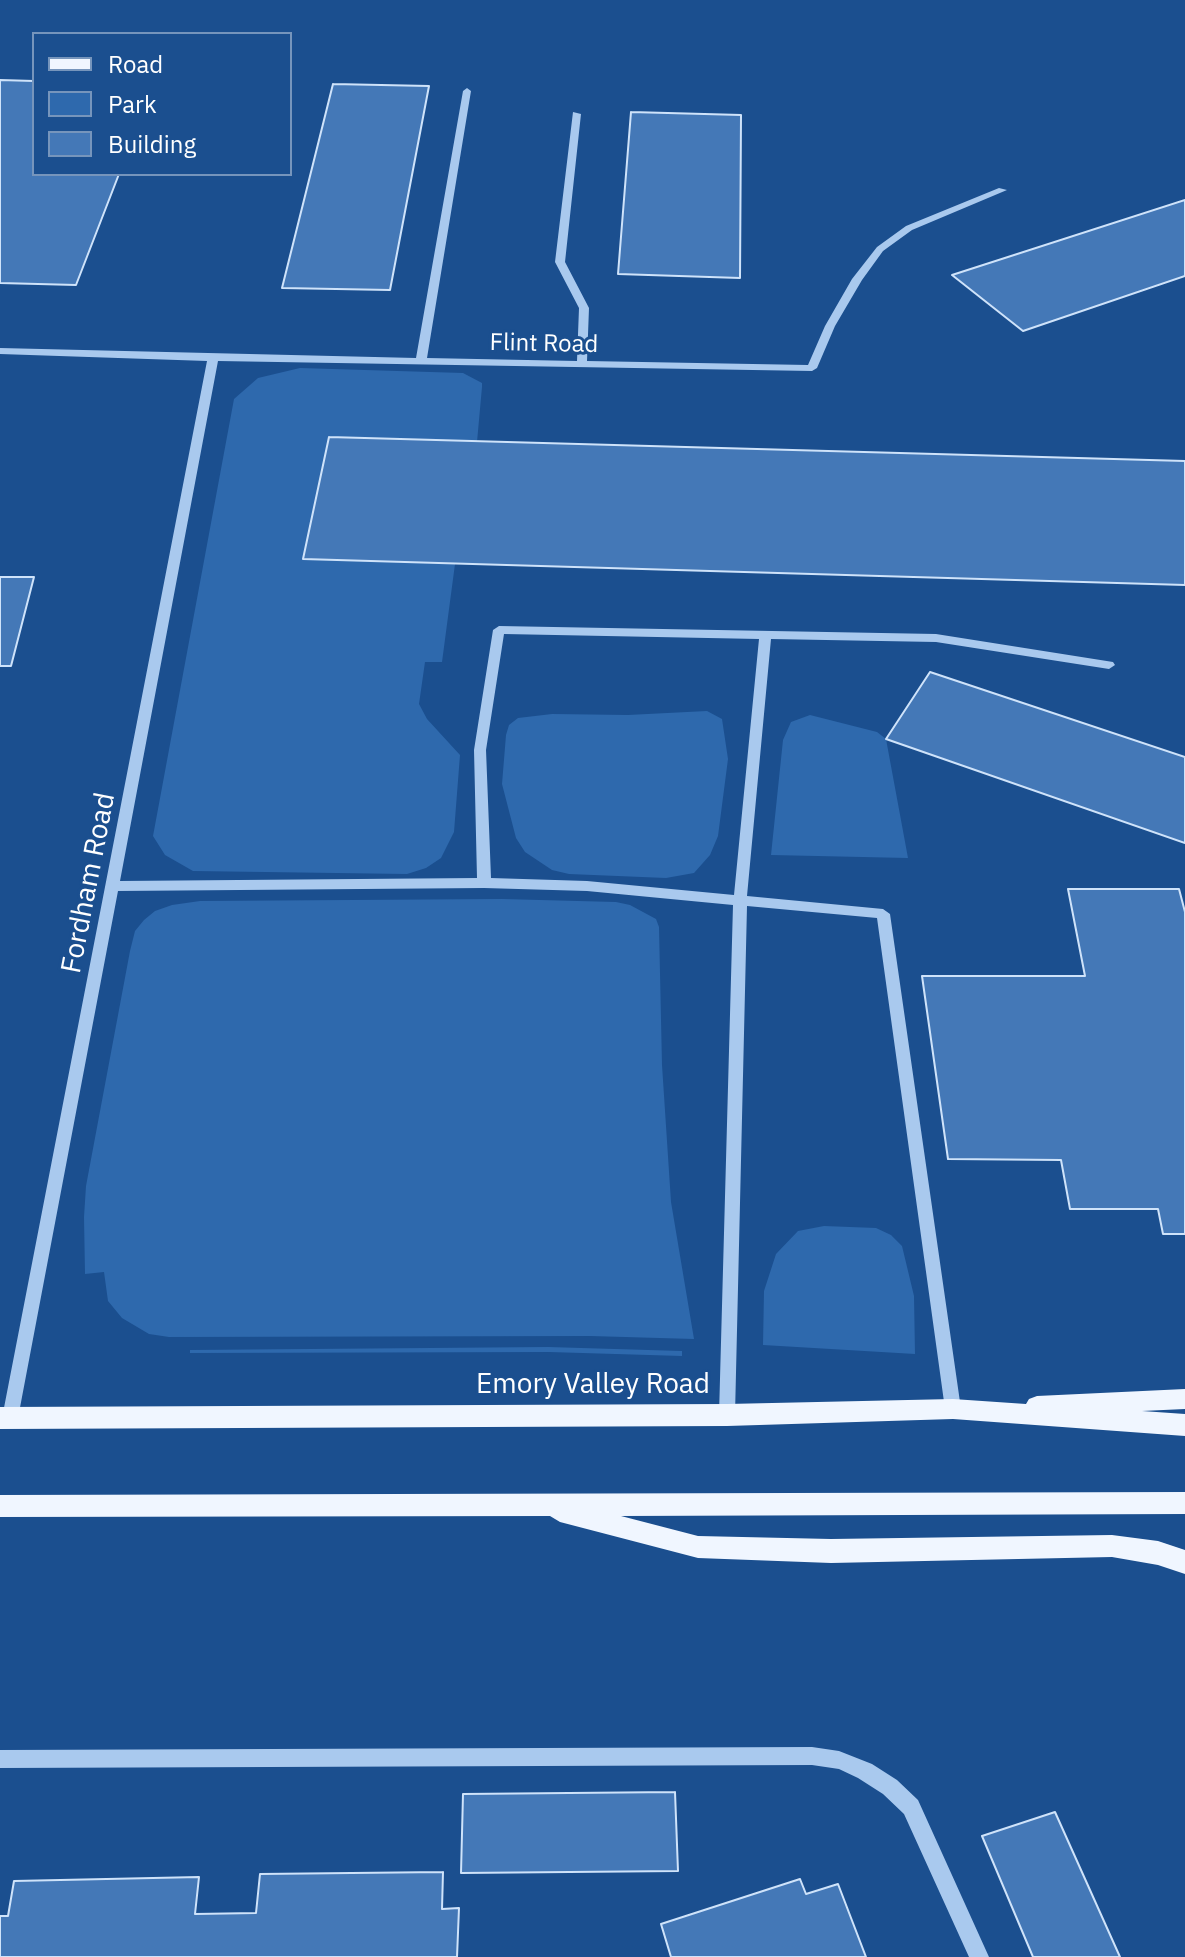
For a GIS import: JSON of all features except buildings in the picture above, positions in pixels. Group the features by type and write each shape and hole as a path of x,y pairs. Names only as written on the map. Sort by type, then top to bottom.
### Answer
{"main road":[{"path":"953,1409 1185,1399"},
{"name":"Emory Valley Road","path":"5,1418 727,1415 953,1409 1185,1425"},
{"path":"0,1506 1185,1503"},
{"path":"533,1504 698,1547 831,1551 1112,1546 1158,1553 1185,1562"}],"street":[{"path":"421,361 467,91"},
{"path":"576,114 560,262 584,308 582,364"},
{"name":"Flint Road","path":"0,351 213,358 812,368 830,326 857,279 880,249 909,228 1002,190"},
{"name":"Fordham Road","path":"5,1418 113,886 213,358"},
{"path":"484,883 480,750 499,630 936,638 1109,665"},
{"path":"727,1415 740,900 765,635"},
{"path":"113,886 484,883 587,886 883,914 953,1409"},
{"path":"0,1759 812,1756 839,1760 865,1771 890,1787 911,1807 979,1957"}],"green space":[{"path":"300,368 463,373 482,383 477,442 303,559 455,564 442,662 425,662 419,704 427,719 460,755 454,832 441,858 426,868 407,874 193,871 165,855 153,836 234,399 258,378"},
{"path":"707,711 722,719 728,759 718,836 710,855 694,873 666,878 569,874 552,870 525,852 516,838 502,784 506,735 509,725 518,718 552,714 628,715"},
{"path":"810,715 877,732 886,739 908,858 771,855 783,740 791,722"},
{"path":"502,899 616,902 630,905 656,919 659,927 662,1065 671,1202 694,1339 590,1336 169,1337 149,1334 122,1318 108,1301 104,1272 85,1274 84,1217 86,1186 130,951 135,931 144,920 155,911 172,905 200,901"},
{"path":"824,1226 876,1228 891,1235 902,1246 914,1296 915,1354 763,1345 764,1291 776,1254 798,1231"},
{"path":"548,1347 682,1351 682,1356 549,1352 190,1353 190,1350"}]}
